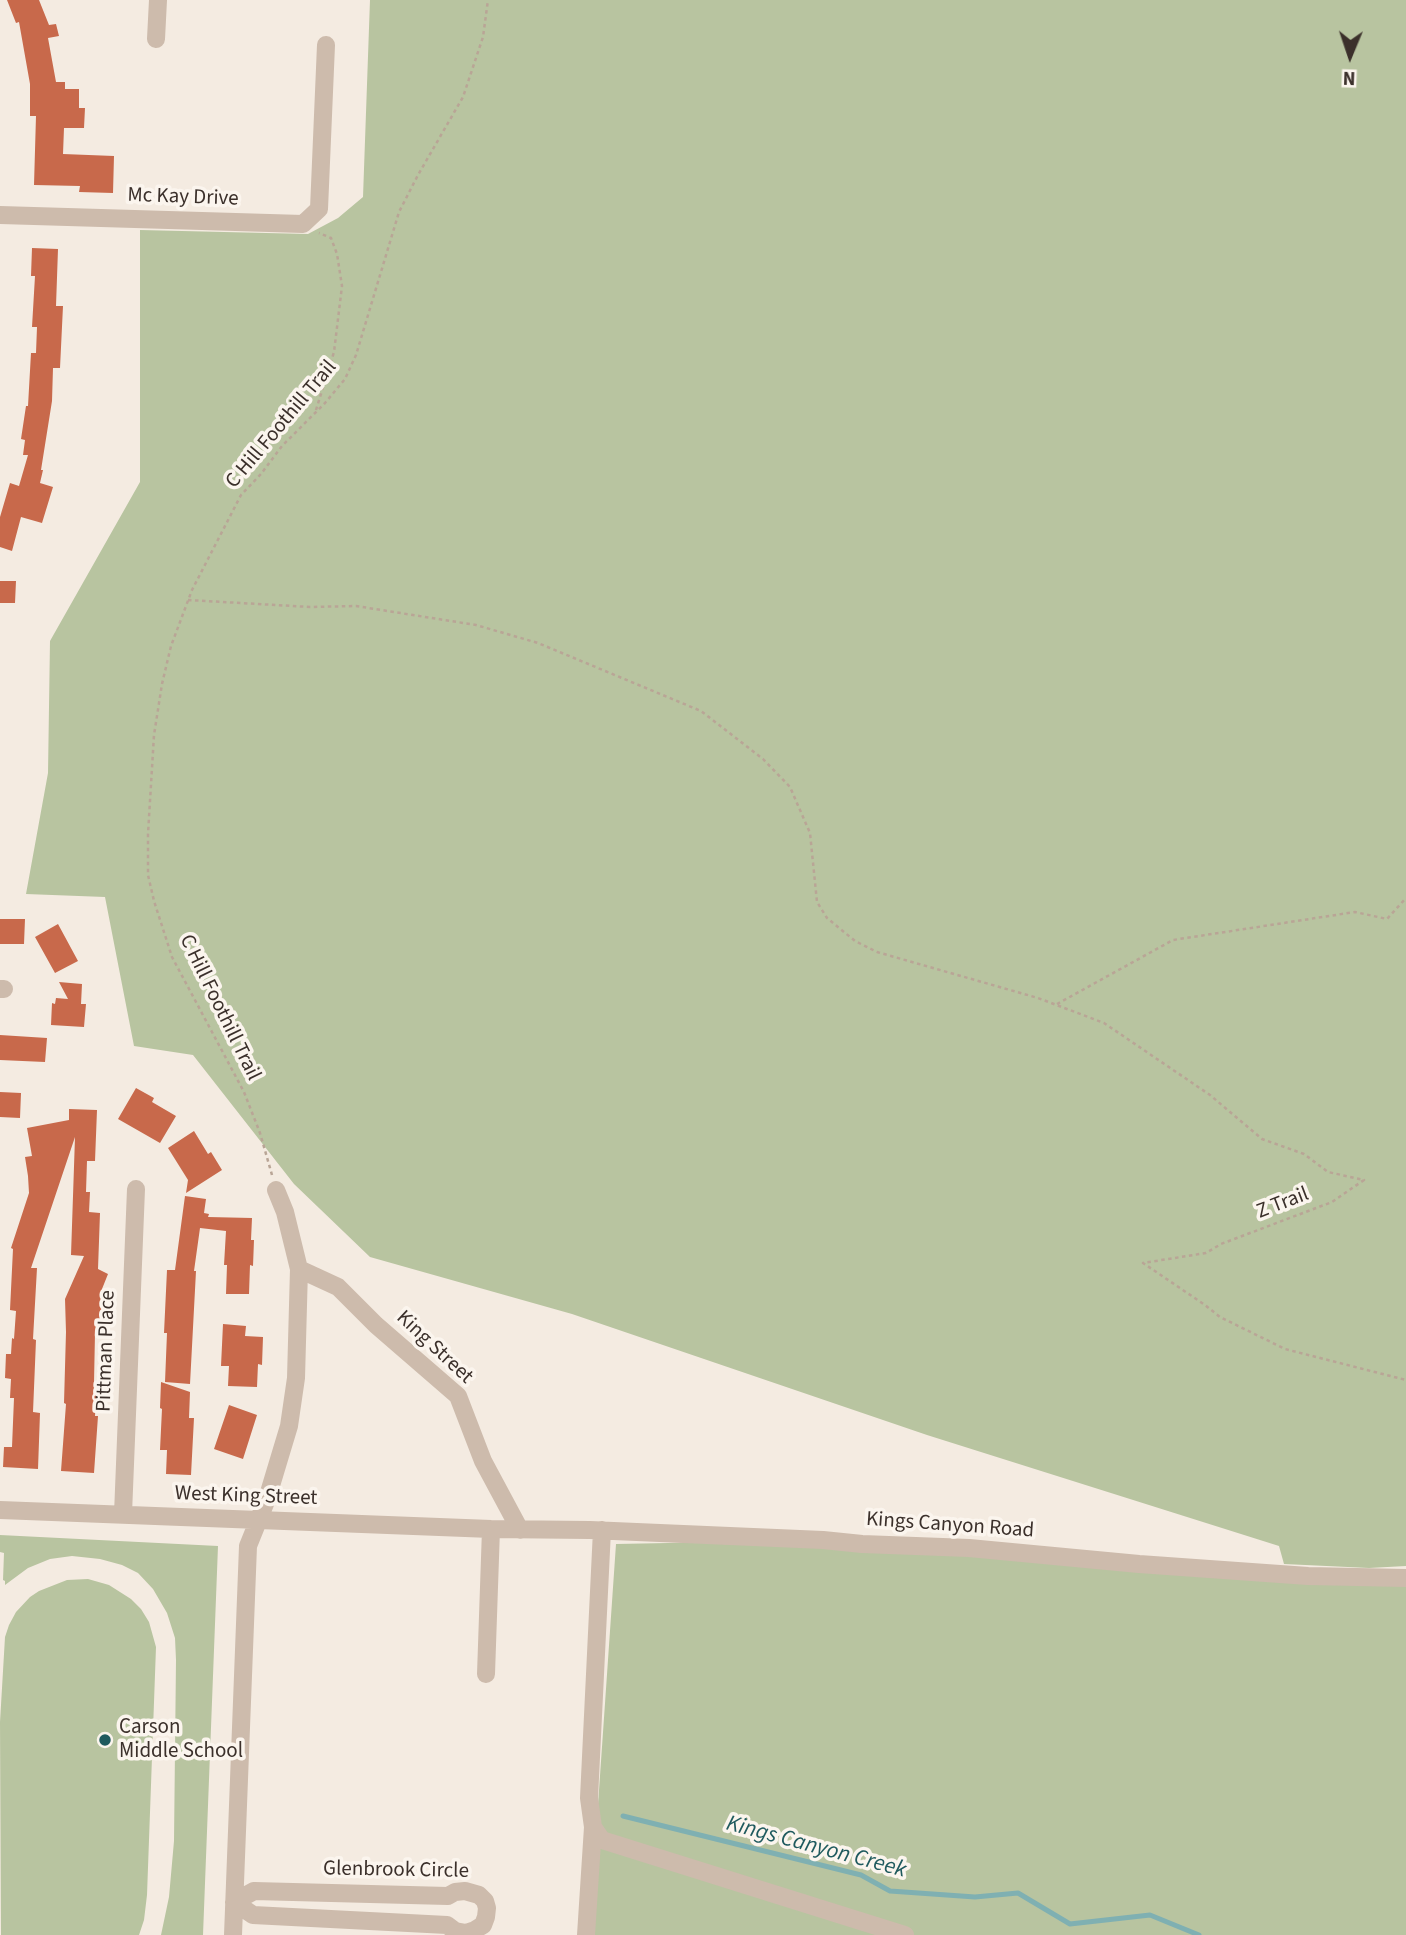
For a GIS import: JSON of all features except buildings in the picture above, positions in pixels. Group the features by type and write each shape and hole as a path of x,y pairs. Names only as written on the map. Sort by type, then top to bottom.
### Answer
{"street":[{"path":"156,39 158,0"},
{"path":"303,224 319,209 326,45"},
{"name":"Mc Kay Drive","path":"0,215 303,224"},
{"name":"Pittman Place","path":"123,1514 136,1189"},
{"path":"233,1935 248,1546 267,1500 289,1426 296,1378 299,1269 285,1212 276,1190"},
{"name":"King Street","path":"299,1269 338,1287 376,1325 458,1396 483,1461 520,1530"},
{"name":"West King Street","path":"0,1510 491,1529"},
{"path":"486,1674 491,1529"},
{"name":"Kings Canyon Road","path":"491,1529 602,1530 823,1540 969,1548 1308,1576 1406,1578"},
{"path":"586,1935 593,1827 589,1798 602,1530"},
{"path":"593,1827 602,1840 905,1935"},
{"name":"Glenbrook Circle","path":"254,1891 448,1896 465,1891 479,1895 485,1900 487,1908 483,1925 466,1933 455,1931 447,1925 253,1915 234,1902 254,1891"}],"path":[{"name":"C Hill Foothill Trail","path":"276,1190 266,1149 244,1092 172,957 153,901 148,875 148,834 154,735 162,684 171,646 188,600 241,495 282,446 345,379 356,355 399,212 463,97 483,37 488,0"},
{"path":"303,224 331,238 337,254 342,286 334,352 315,413"},
{"path":"188,600 310,607 356,606 476,625 538,643 701,711 763,759 790,786 810,833 817,902 827,918 855,942 877,952 1056,1005 1173,940 1355,912 1387,919 1406,898"},
{"name":"Z Trail","path":"1056,1005 1104,1023 1210,1095 1262,1139 1304,1154 1328,1172 1364,1180 1332,1202 1221,1244 1206,1253 1143,1263 1220,1317 1286,1349 1406,1380"}],"green space":[{"path":"370,0 1406,0 1406,1566 1369,1568 1284,1564 1279,1546 927,1435 572,1314 370,1257 294,1184 193,1055 134,1046 105,897 26,894 48,773 50,641 140,482 140,230 308,234 338,218 363,197"},
{"path":"0,1535 218,1546 203,1935 161,1935 169,1897 174,1841 176,1660 175,1638 167,1613 153,1589 138,1573 100,1559 72,1556 50,1559 28,1568 5,1585 4,1553 0,1552"},
{"path":"823,1540 1406,1578 1406,1935 589,1935 616,1544"},
{"name":"Carson Middle School","path":"88,1579 109,1585 141,1609 149,1622 156,1647 144,1920 139,1935 1,1935 0,1722 5,1637 16,1612 30,1597 67,1580"}],"waterway":[{"name":"Kings Canyon Creek","path":"623,1816 861,1875 890,1891 975,1897 1018,1893 1070,1924 1150,1915 1199,1935"}],"place":[{"name":"Carson Middle School","path":"105,1740"}]}
